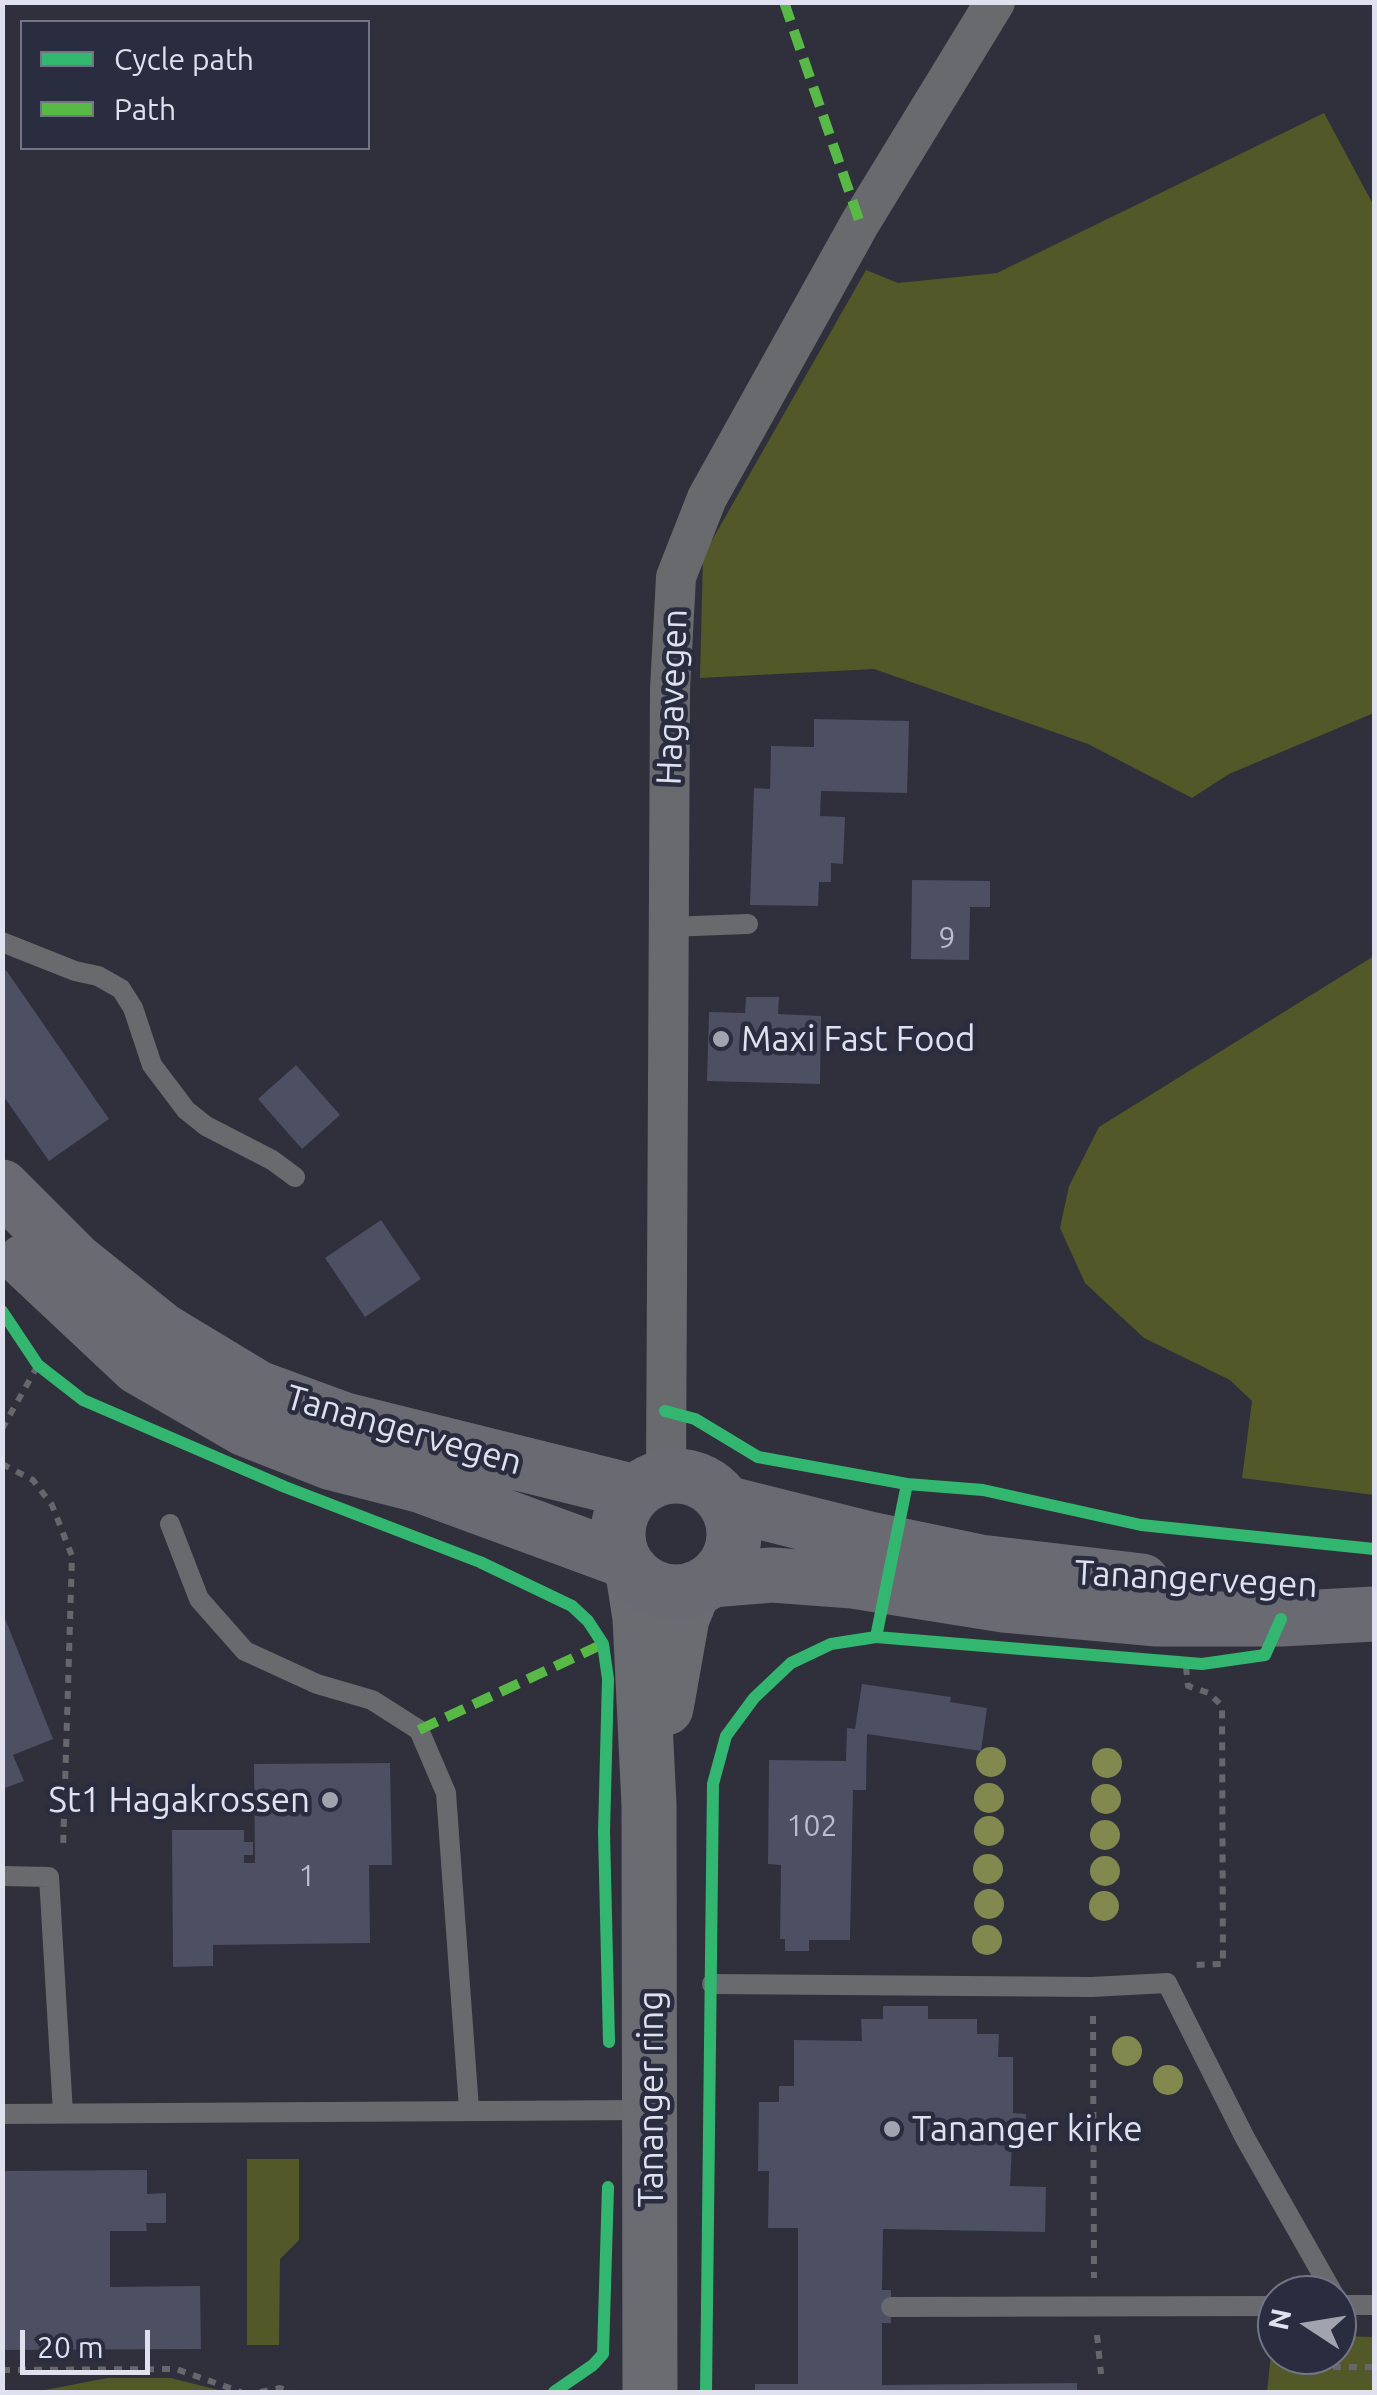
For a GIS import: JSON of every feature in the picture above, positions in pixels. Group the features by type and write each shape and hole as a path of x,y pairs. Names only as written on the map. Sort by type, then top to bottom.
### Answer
{"main road":[{"name":"Tanangervegen","path":"2,1187 76,1261 162,1330 258,1388 345,1420 650,1483"},
{"name":"Tanangervegen","path":"2,1237 138,1366 245,1428 329,1462 418,1485 628,1566"},
{"path":"691,1477 710,1487 725,1503 733,1523 733,1544 726,1564 703,1584 661,1590 628,1566 617,1536 622,1512 650,1483 691,1477"},
{"name":"Tanangervegen","path":"725,1503 980,1562 1164,1584 1374,1584"},
{"name":"Tananger ring","path":"628,1566 640,1618 649,1804 650,2392"},
{"name":"Tanangervegen","path":"703,1584 772,1575 853,1581 1004,1605 1157,1619 1374,1614"},
{"name":"Tananger ring","path":"649,1804 682,1618 703,1584"}],"street":[{"name":"Hagavegen","path":"650,1483 676,577 717,480 860,223 996,2"}],"lane":[{"path":"667,927 748,924"},
{"path":"2,942 98,976 121,989 133,1008 152,1065 186,1110 206,1126 272,1160 295,1177"},
{"path":"170,1524 199,1600 245,1651 316,1684 372,1700 419,1730 446,1792 469,2109"},
{"path":"2,1876 49,1878 63,2114"},
{"path":"712,1984 1167,1984 1245,2138 1322,2275"},
{"path":"2,2114 651,2110"},
{"path":"891,2307 1257,2306"}],"path":[{"path":"29,1352 53,1377"},
{"path":"2,1429 38,1365"},
{"path":"2,1464 33,1480 52,1505 72,1556 66,1845 49,1878"},
{"path":"1168,1662 1202,1664"},
{"path":"1186,1663 1188,1686 1209,1693 1222,1706 1223,1964 1186,1965"},
{"path":"1092,1987 1095,2309 1101,2374"},
{"path":"2,2370 176,2369 241,2392"},
{"path":"260,2392 280,2388 291,2392"}],"green space":[{"path":"1324,113 1374,206 1374,713 1229,774 1192,798 1088,744 874,669 700,678 703,556 866,270 898,283 997,273"},
{"path":"1374,956 1374,1495 1242,1478 1252,1401 1230,1380 1144,1338 1085,1283 1060,1228 1069,1186 1099,1127"},
{"path":"247,2159 299,2159 299,2240 280,2259 279,2345 247,2345"},
{"path":"1357,2337 1374,2337 1374,2392 1267,2392 1269,2375 1357,2375"},
{"path":"107,2378 171,2378 226,2392 35,2392"}],"building":[{"path":"814,719 909,721 907,793 821,791 820,816 845,817 843,864 831,863 831,882 819,882 818,906 750,905 754,788 770,789 771,746 814,747"},
{"path":"912,880 990,881 990,907 970,907 969,960 911,959"},
{"path":"6,970 109,1119 49,1161 2,1094 2,973"},
{"path":"746,997 779,997 778,1014 821,1016 820,1084 707,1081 709,1012 745,1013"},
{"path":"296,1065 340,1115 302,1149 258,1099"},
{"path":"381,1220 421,1279 365,1317 325,1258"},
{"path":"2,1611 53,1739 13,1755 24,1781 2,1789"},
{"path":"862,1684 951,1697 950,1702 987,1708 981,1751 867,1734 866,1790 853,1790 850,1940 809,1940 809,1951 785,1951 785,1939 780,1939 781,1865 768,1864 769,1760 846,1761 847,1728 855,1729"},
{"path":"390,1763 392,1865 369,1865 370,1943 213,1945 213,1966 173,1967 172,1830 244,1830 244,1842 253,1842 253,1855 244,1855 244,1863 255,1863 254,1764"},
{"name":"Tananger kirke","path":"883,2006 928,2006 928,2019 977,2019 977,2034 999,2034 998,2057 1013,2057 1013,2113 1026,2114 1025,2145 1012,2145 1010,2186 1046,2187 1045,2232 883,2229 882,2290 891,2290 891,2323 882,2323 882,2385 1077,2383 1077,2392 755,2392 755,2384 798,2384 798,2228 768,2228 769,2171 758,2171 759,2102 779,2102 779,2086 794,2086 794,2040 862,2041 861,2019 883,2019"},
{"path":"147,2170 147,2194 166,2193 166,2223 146,2223 147,2231 110,2231 110,2287 200,2286 201,2349 2,2350 2,2171"}],"marked path":[{"path":"784,2 860,223"},
{"path":"419,1730 603,1644"}],"cycle path":[{"path":"2,1311 38,1365 83,1400 285,1487 480,1562 572,1606 588,1621 603,1644 608,1679 604,1832 609,2042"},
{"path":"665,1411 695,1419 758,1457 907,1484 983,1490 1141,1525 1374,1549"},
{"path":"876,1637 907,1484"},
{"path":"706,2392 713,1784 726,1736 754,1698 791,1663 831,1644 876,1637 1202,1664 1265,1655 1281,1619"},
{"path":"554,2392 603,2354 608,2187"}],"place":[{"name":"Maxi Fast Food","path":"721,1039"},
{"name":"St1 Hagakrossen","path":"330,1800"},
{"name":"Tananger kirke","path":"892,2129"}]}
